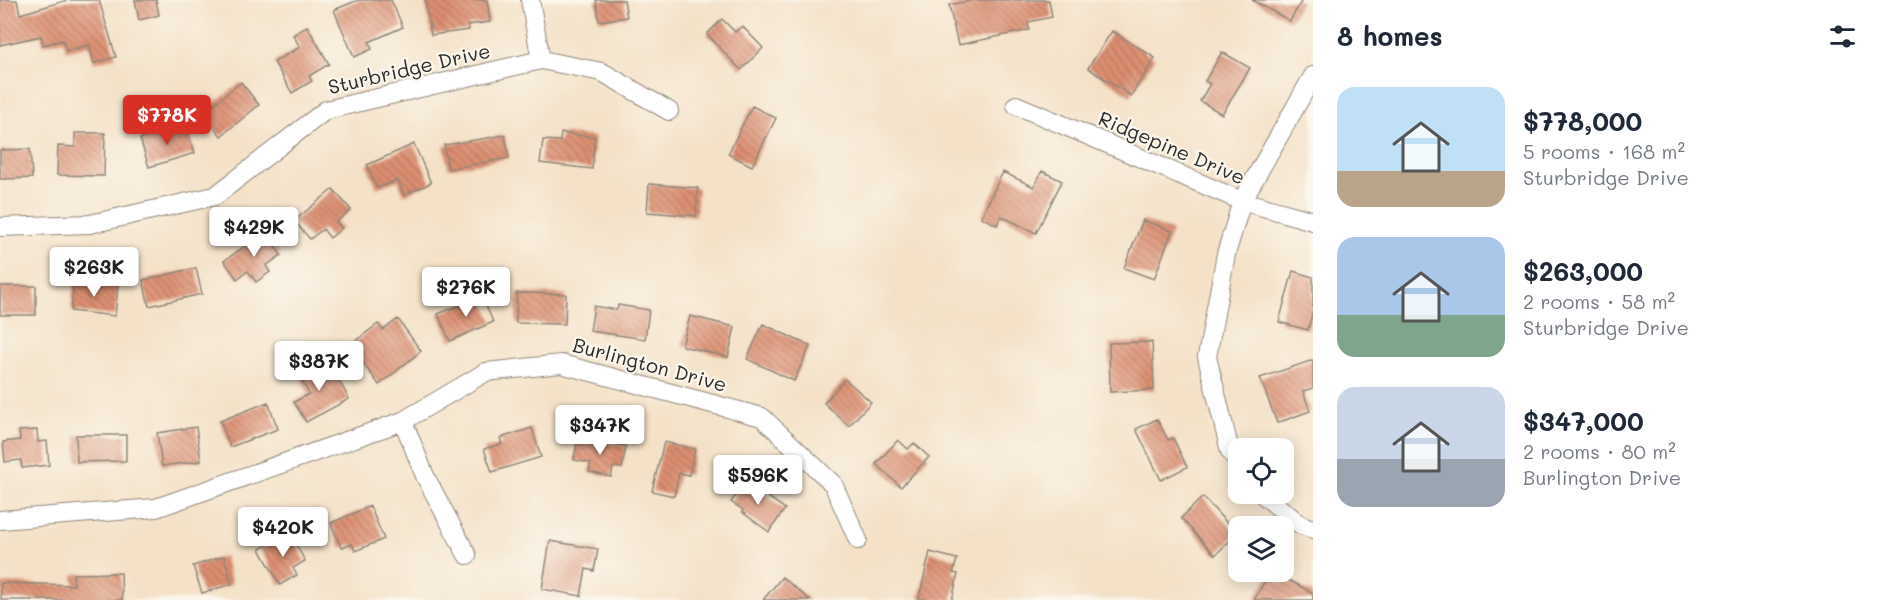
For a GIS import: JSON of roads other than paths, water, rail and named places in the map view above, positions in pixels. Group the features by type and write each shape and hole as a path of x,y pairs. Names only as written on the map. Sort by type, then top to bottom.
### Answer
{"street":[{"path":"530,0 541,60"},
{"name":"Sturbridge Drive","path":"0,227 90,224 214,196 326,110 541,60 602,72 669,111"},
{"path":"1228,443 1207,357 1226,254 1242,201 1313,76"},
{"name":"Ridgepine Drive","path":"1016,105 1242,201 1313,221"},
{"name":"Burlington Drive","path":"0,520 156,508 403,421 486,372 561,363 762,417 833,484 858,540"},
{"path":"403,421 425,476 467,555"},
{"path":"1275,504 1301,525 1313,529"}]}
